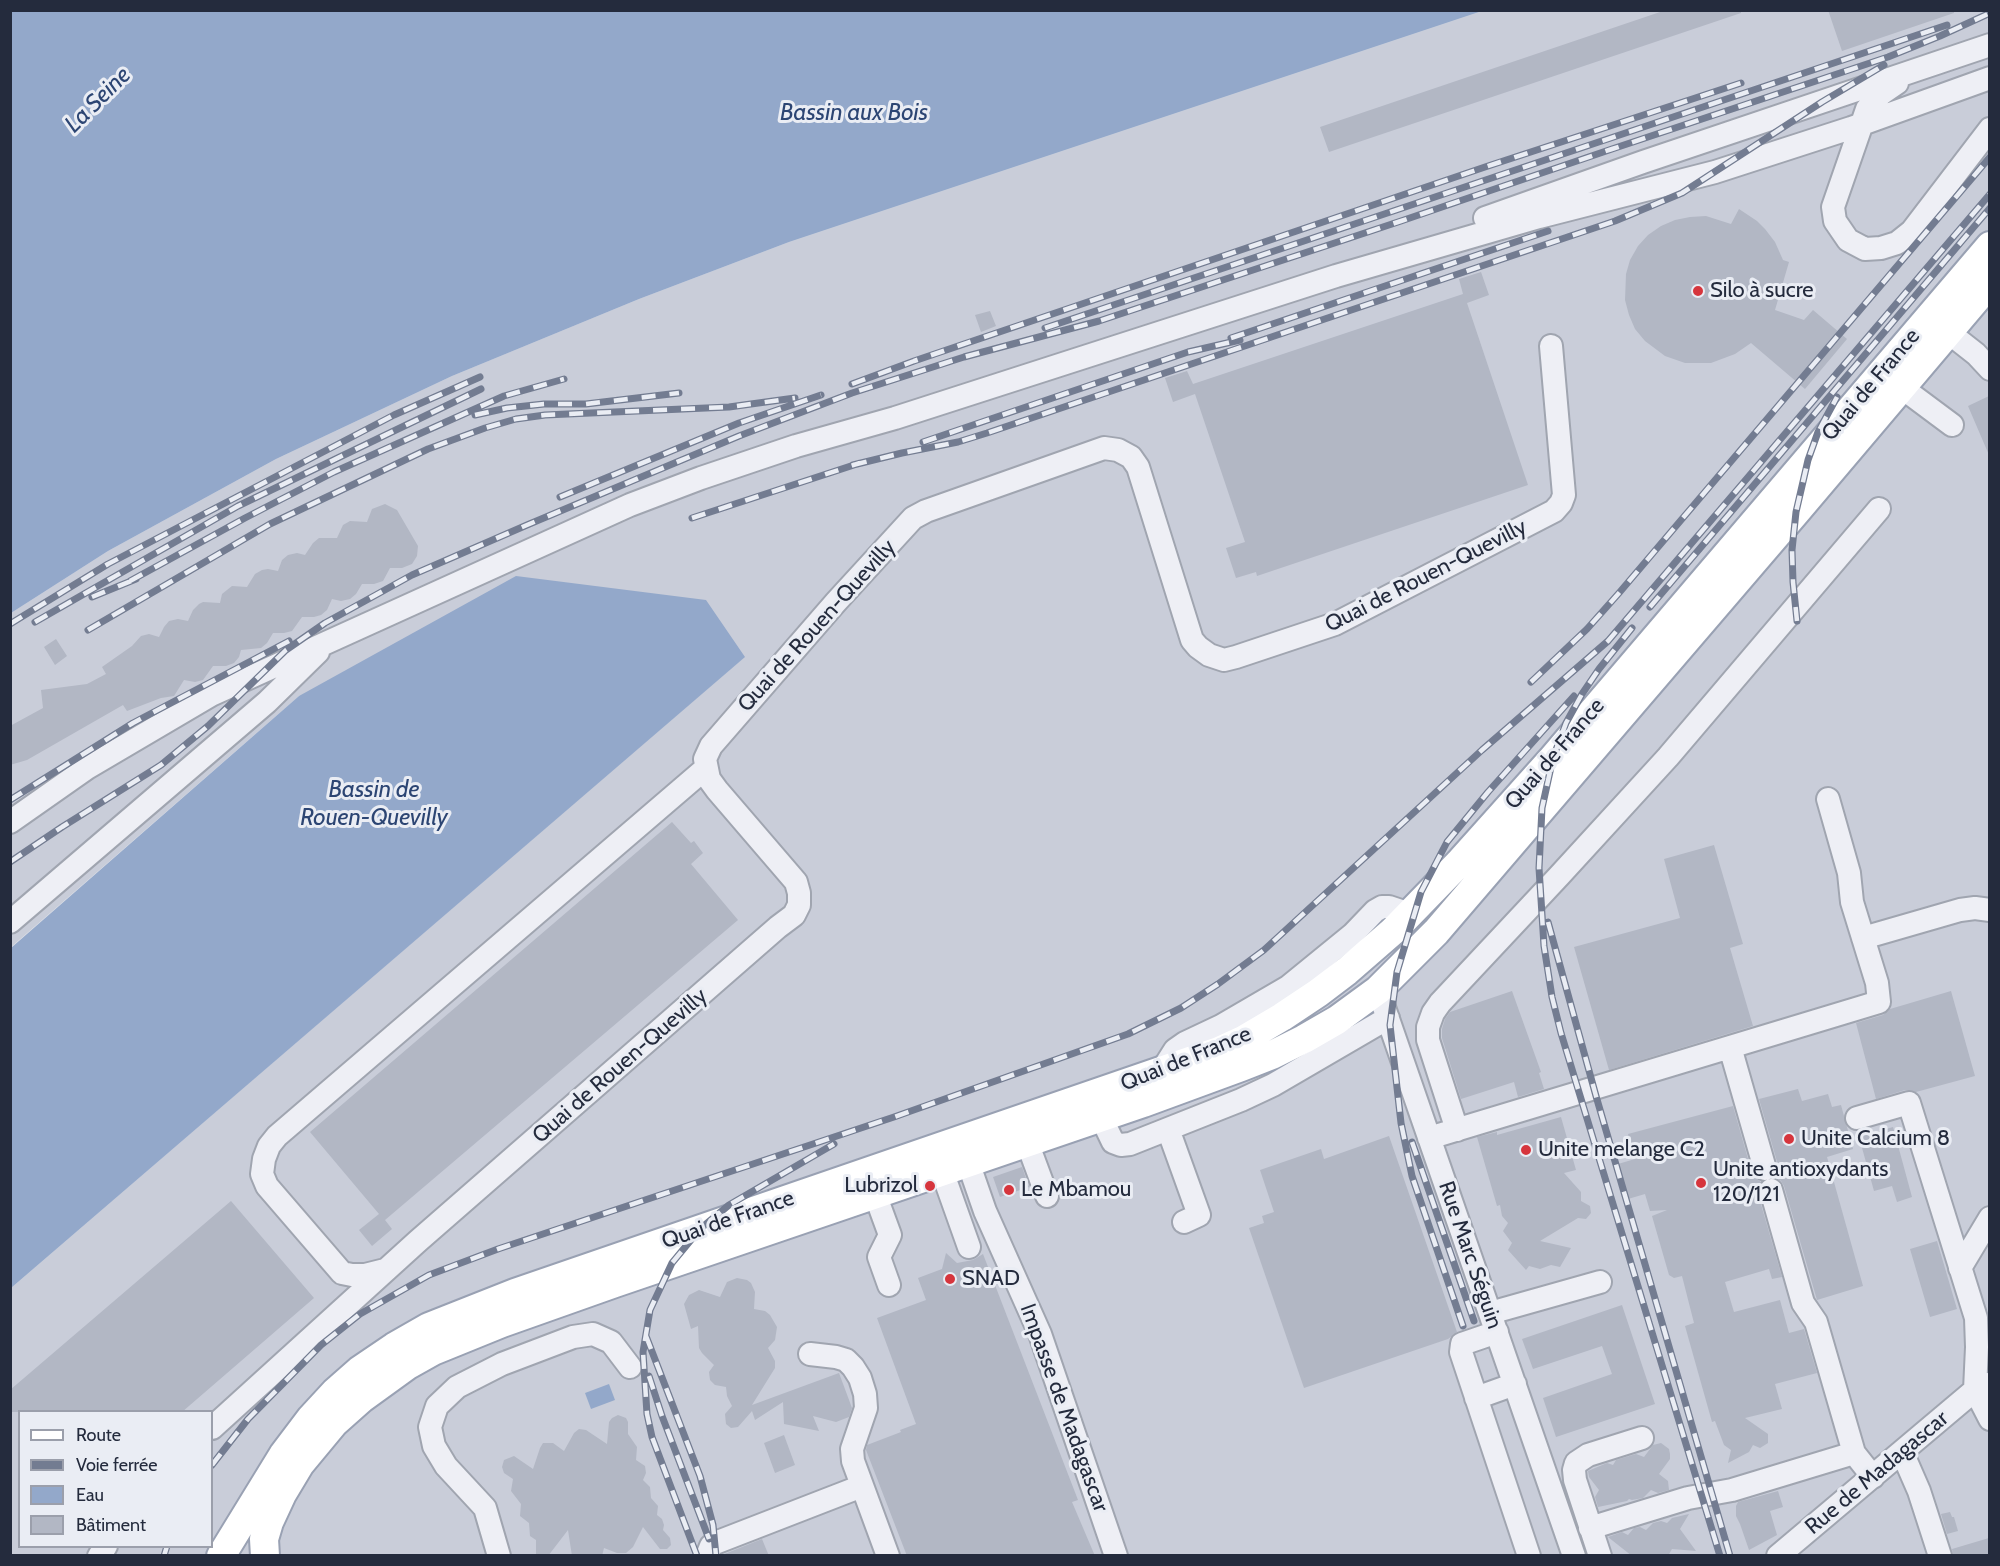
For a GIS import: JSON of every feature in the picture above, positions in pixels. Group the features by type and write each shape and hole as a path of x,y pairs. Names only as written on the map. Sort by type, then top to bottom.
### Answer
{"main road":[{"name":"Quai de France","path":"220,1556 283,1455 311,1418 360,1370 393,1347 429,1327 515,1293 1219,1051 1282,1017 1347,971 1410,914 1553,758 1989,246"},
{"name":"Quai de France","path":"265,1556 264,1539 268,1522 300,1464 334,1423 408,1365 457,1341 512,1320 1209,1080 1272,1055 1337,1020 1377,990 1436,932 1989,283"},
{"path":"1347,971 1366,975 1377,990 1396,954 1498,838 1513,801"}],"street":[{"path":"1336,276 1536,199 1989,45"},
{"path":"1944,61 1902,80 1881,94 1868,109 1833,207 1835,221 1848,240 1866,249 1881,248 1897,243 1912,231 1989,129"},
{"path":"10,822 87,768 211,695 630,505 700,478 796,446 895,418 1336,276 1539,217 1715,172 1862,125 1989,78"},
{"path":"1948,332 1976,354 1989,369"},
{"name":"Quai de Rouen-Quevilly","path":"213,1427 385,1270 794,915 799,904 796,882 717,790 709,778 705,759 711,746 836,602 913,518 926,511 1104,448 1118,450 1131,457 1138,467 1192,639 1209,655 1224,660 1335,624 1554,511 1564,495 1551,346"},
{"path":"1901,387 1952,425"},
{"path":"1457,1130 1428,1040 1428,1027 1433,1013 1668,757 1879,509"},
{"path":"10,922 267,702 326,643"},
{"path":"385,1270 365,1275 342,1273 267,1186 262,1174 269,1146 277,1136 706,768"},
{"path":"1429,1138 1879,1002 1877,983 1852,902 1849,873 1828,799"},
{"path":"1161,1072 1175,1050 1288,987 1344,942 1375,911 1382,907 1389,907 1410,914"},
{"path":"1863,938 1960,910 1975,908 1989,910"},
{"name":"Rue Marc Séguin","path":"1377,990 1574,1556"},
{"path":"1101,1117 1113,1142 1121,1145 1130,1144 1242,1100 1273,1085 1388,1018"},
{"path":"1730,1047 1803,1303 1816,1322 1854,1453 1873,1477"},
{"path":"1857,1118 1909,1103 1960,1268 1983,1320 1982,1386 1989,1419"},
{"path":"1168,1129 1199,1215 1184,1222"},
{"path":"1027,1142 1047,1196"},
{"path":"955,1167 969,1247"},
{"name":"Impasse de Madagascar","path":"955,1167 985,1211 1040,1334 1116,1556"},
{"path":"875,1194 890,1235 879,1257 889,1285"},
{"path":"1960,1268 1989,1218"},
{"path":"1529,1556 1461,1348 1493,1322 1600,1282"},
{"path":"499,1556 485,1508 446,1466 434,1446 430,1427 437,1406 457,1387 502,1364 573,1337 593,1334 611,1342 630,1367"},
{"path":"810,1354 846,1360 860,1378 866,1394 866,1408 852,1449 853,1461 888,1556"},
{"path":"1476,1398 1515,1384"},
{"name":"Rue de Madagascar","path":"1778,1556 1982,1386"},
{"path":"1600,1556 1575,1480 1576,1463 1588,1455 1642,1438"},
{"path":"1902,1452 1919,1491 1940,1556"},
{"path":"1590,1528 1688,1498 1732,1490 1854,1453"},
{"path":"707,1556 711,1546 715,1543 862,1486"}],"shaded area":[{"path":"1482,11 1989,11 1989,1555 11,1555 11,1288 744,657 299,696 11,947 11,613 108,551 276,459 452,376 639,299 789,242"}],"water":[{"path":"11,10 1482,11 789,242 639,299 452,376 276,459 108,551 11,613"},
{"name":"Bassin de Rouen-Quevilly","path":"516,576 706,600 745,657 11,1288 11,948 299,696"},
{"path":"609,1384 615,1400 591,1409 585,1393"}],"building":[{"path":"1666,10 1741,10 1741,13 1329,152 1320,127"},
{"path":"1828,10 1954,10 1954,13 1842,51"},
{"name":"Silo à sucre","path":"1739,209 1765,229 1775,242 1783,260 1789,262 1775,310 1804,320 1813,310 1847,339 1805,389 1751,343 1735,354 1711,363 1685,363 1665,356 1645,341 1635,329 1629,315 1625,300 1626,274 1630,260 1648,235 1675,220 1690,217 1706,216 1731,224"},
{"path":"1481,272 1489,295 1467,303 1528,485 1257,576 1256,572 1236,578 1226,548 1245,542 1195,394 1173,402 1165,378 1187,371 1193,384 1463,294 1459,279"},
{"path":"990,311 996,326 981,332 975,315"},
{"path":"1989,396 1989,455 1968,406"},
{"path":"385,504 397,510 418,546 417,556 412,564 402,568 390,568 383,581 362,584 350,599 341,601 332,599 327,610 321,615 302,617 292,631 273,633 261,648 241,650 234,663 226,666 213,666 203,680 195,682 184,680 174,696 161,698 127,711 123,705 27,760 10,765 10,726 43,708 41,690 87,684 106,674 102,667 132,646 141,636 149,634 159,637 169,621 178,619 188,621 199,604 203,602 220,603 222,594 232,586 247,587 255,574 262,570 278,571 282,560 288,555 297,553 305,555 319,538 337,538 343,525 350,521 367,522 372,509"},
{"path":"56,639 67,656 55,665 44,647"},
{"path":"672,822 691,843 694,841 703,853 691,864 738,920 385,1220 392,1229 372,1246 359,1230 379,1214 310,1132"},
{"path":"1714,845 1743,944 1730,948 1753,1026 1609,1070 1574,947 1680,918 1664,859"},
{"path":"1512,991 1541,1072 1539,1073 1544,1089 1518,1097 1514,1082 1461,1099 1442,1038 1445,1019 1450,1012"},
{"path":"1951,991 1975,1076 1916,1092 1905,1090 1876,1099 1856,1023 1883,1015 1890,1009"},
{"path":"1798,1089 1802,1101 1828,1094 1832,1107 1841,1105 1853,1149 1827,1157 1863,1286 1817,1300 1784,1186 1775,1177 1778,1165 1759,1099"},
{"path":"1733,1106 1752,1173 1761,1182 1758,1194 1782,1277 1772,1279 1769,1269 1725,1282 1734,1312 1780,1300 1789,1333 1804,1329 1817,1373 1775,1384 1782,1409 1745,1418 1768,1434 1768,1443 1760,1448 1753,1445 1749,1452 1728,1463 1731,1450 1724,1445 1715,1421 1712,1422 1685,1326 1694,1323 1682,1276 1674,1278 1669,1275 1652,1216 1667,1210 1650,1211 1645,1194 1628,1199 1618,1164 1635,1159 1628,1134"},
{"path":"1561,1117 1576,1170 1564,1173 1581,1192 1581,1201 1590,1206 1591,1213 1586,1219 1578,1218 1540,1241 1571,1248 1560,1267 1551,1265 1540,1269 1529,1266 1526,1270 1508,1250 1512,1243 1503,1231 1508,1223 1502,1216 1500,1205 1497,1206 1477,1137 1497,1132 1497,1135"},
{"path":"1893,1127 1912,1197 1897,1202 1892,1186 1874,1191 1859,1137"},
{"path":"1389,1136 1457,1332 1448,1339 1304,1388 1249,1228 1264,1223 1262,1216 1274,1212 1260,1170 1321,1149 1324,1159"},
{"name":"Le Mbamou","path":"1022,1167 1029,1187 1000,1197 993,1177"},
{"path":"231,1201 314,1298 184,1410 18,1410 18,1412 10,1412 10,1390"},
{"path":"1937,1241 1957,1309 1930,1317 1910,1249"},
{"path":"946,1253 957,1263 973,1260 983,1254 1078,1500 1072,1502 1095,1556 907,1556 866,1450 867,1445 916,1424 877,1318 926,1300 918,1278 942,1269"},
{"path":"737,1278 751,1283 755,1292 754,1309 765,1311 777,1327 775,1340 768,1348 775,1361 775,1368 752,1405 839,1373 852,1408 849,1417 836,1422 813,1416 819,1431 784,1424 783,1402 755,1420 752,1411 738,1427 731,1428 726,1424 725,1414 732,1406 726,1387 715,1385 710,1380 709,1372 714,1365 699,1348 698,1326 691,1329 684,1304 689,1295 699,1290 720,1297 727,1282"},
{"path":"1622,1305 1655,1404 1556,1437 1543,1398 1612,1374 1602,1346 1533,1369 1522,1339"},
{"path":"618,1415 626,1418 628,1422 628,1434 637,1447 636,1460 645,1466 646,1473 643,1480 650,1487 651,1498 658,1506 657,1515 662,1519 663,1530 670,1538 671,1545 667,1549 660,1549 643,1527 633,1547 626,1553 617,1553 604,1548 602,1556 572,1556 568,1530 548,1556 536,1556 536,1540 530,1536 529,1523 520,1516 521,1504 511,1491 513,1479 504,1473 502,1467 504,1460 514,1456 533,1469 543,1443 553,1443 564,1451 574,1433 579,1429 586,1430 607,1444 609,1422"},
{"path":"784,1435 795,1465 775,1473 764,1443"},
{"path":"1661,1443 1669,1449 1670,1459 1659,1474 1668,1481 1669,1490 1658,1493 1651,1490 1643,1498 1598,1507 1595,1497 1599,1490 1589,1477 1588,1471 1607,1463 1613,1465 1616,1460 1636,1454 1644,1457 1653,1445"},
{"path":"1778,1491 1783,1507 1770,1511 1777,1535 1749,1550 1736,1516 1736,1506 1738,1502"},
{"path":"1950,1512 1958,1531 1947,1534 1941,1514"},
{"path":"1689,1514 1680,1529 1696,1551 1672,1549 1668,1556 1632,1556 1608,1537 1622,1532 1628,1535 1634,1528 1640,1527 1646,1530 1653,1523 1661,1521 1667,1523 1672,1518"},
{"path":"1989,1538 1989,1556 1953,1556 1952,1549"},
{"path":"762,1539 769,1556 722,1556 722,1555"}],"railway":[{"path":"10,862 161,765 208,726 286,650 325,623 412,575 527,525 739,436 852,393 964,357 1099,321 1401,221 1888,57 1990,13"},
{"path":"1045,328 1947,25"},
{"path":"853,465 958,442 987,433 1615,221 1682,193 1822,102 1884,65"},
{"path":"852,384 1485,167 1741,83"},
{"path":"1531,682 1587,629 1619,593 1990,157"},
{"path":"213,1464 248,1419 321,1345 360,1314 429,1275 498,1249 894,1117 1128,1034 1181,1008 1218,984 1264,950 1482,750 1608,641 1990,194"},
{"path":"1650,607 1990,208"},
{"path":"1231,338 1548,231"},
{"path":"923,442 1188,352 1240,340"},
{"path":"10,624 108,564 394,415 480,377"},
{"path":"130,581 334,472 504,396 564,379"},
{"path":"35,622 238,506 481,389"},
{"path":"475,415 507,408 544,404 586,404 679,393"},
{"path":"560,497 739,423 821,395"},
{"path":"1797,621 1792,550 1796,512 1808,460 1818,432 1837,397"},
{"path":"88,630 270,524 428,449 485,428 516,419 545,415 729,407 795,398"},
{"path":"692,518 860,463"},
{"path":"92,597 136,579"},
{"path":"1632,628 1582,694 1566,723 1553,758 1542,808 1539,868 1544,946 1552,997 1561,1033 1720,1556"},
{"path":"10,800 133,723 289,641"},
{"path":"1463,1326 1412,1176 1401,1123 1390,1025 1397,972 1421,892 1447,842 1488,792 1574,696"},
{"path":"1548,922 1596,1096 1730,1556"},
{"path":"1412,1142 1474,1321"},
{"path":"697,1556 652,1437 647,1414 643,1352 650,1310 672,1263 700,1229 729,1205 834,1144"},
{"path":"646,1336 700,1476 713,1525 716,1556"},
{"path":"649,1376 709,1539"},
{"path":"164,1556 166,1548"}],"place":[{"name":"Silo à sucre","path":"1698,291"},
{"name":"Unite Calcium 8","path":"1789,1139"},
{"name":"Unite melange C2","path":"1526,1150"},
{"name":"Unite antioxydants 120/121","path":"1701,1183"},
{"name":"Lubrizol","path":"930,1186"},
{"name":"Le Mbamou","path":"1009,1190"},
{"name":"SNAD","path":"950,1279"}],"water label":[{"name":"La Seine","path":"98,100"},
{"name":"Bassin aux Bois","path":"854,113"}]}
